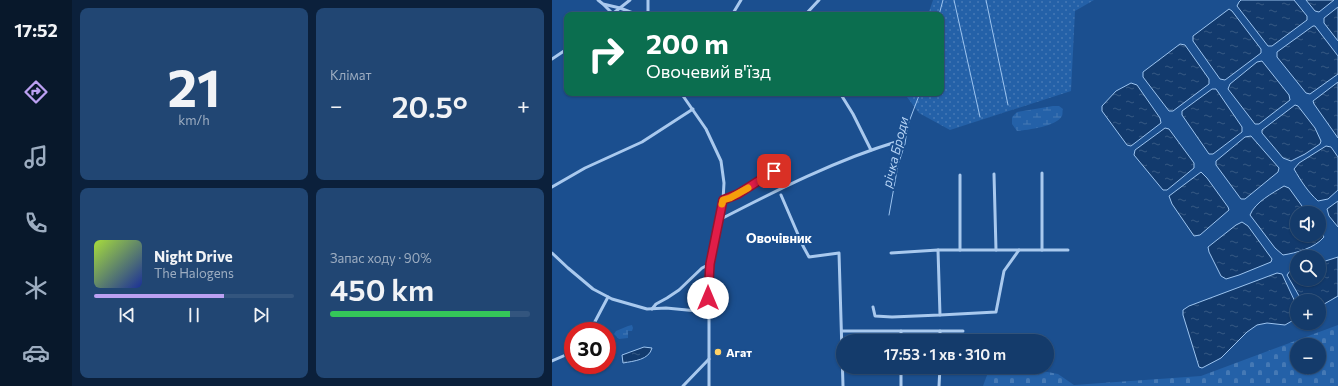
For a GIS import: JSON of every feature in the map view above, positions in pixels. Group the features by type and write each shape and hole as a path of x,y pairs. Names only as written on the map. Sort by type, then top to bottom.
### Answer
{"street":[{"path":"598,0 610,12"},
{"path":"616,12 630,0"},
{"path":"648,0 648,12"},
{"path":"734,12 741,0"},
{"path":"808,12 819,0"},
{"path":"603,4 630,12"},
{"path":"552,59 564,51"},
{"path":"842,96 853,114 871,150"},
{"path":"684,97 706,129 721,161 724,183 723,200 710,264 708,312 709,386"},
{"path":"552,187 585,168 642,142 693,109"},
{"path":"718,220 812,174 871,150 899,141 907,127"},
{"path":"723,200 745,190 774,171"},
{"path":"1042,173 1042,250"},
{"path":"994,174 996,250"},
{"path":"960,175 960,250"},
{"path":"781,195 808,257 839,253 843,386"},
{"path":"891,252 938,250 1068,250"},
{"path":"938,250 940,315"},
{"path":"873,307 875,316 892,317 996,312 1004,271 1019,250"},
{"path":"552,253 594,289 608,297 646,309 666,308 708,312"},
{"path":"652,309 656,304 679,290 702,268 710,264"},
{"path":"595,322 608,297"},
{"path":"842,331 963,331"},
{"path":"552,361 564,356"},
{"path":"683,386 709,359"},
{"path":"901,374 901,386"},
{"path":"939,386 940,374"}],"green space":[{"path":"933,0 1094,0 1075,11 1071,91 950,130 919,113 906,96 944,96 944,12 929,12"},
{"path":"1059,106 1063,109 1062,116 1048,125 1017,131 1012,124 1012,117 1017,112"},
{"path":"632,325 633,328 632,331 628,331 628,338 619,339 616,336 616,331"},
{"path":"1338,325 1338,386 983,386 987,374 1054,373 1058,374 1074,385 1201,376 1290,343 1290,374 1326,374 1326,338 1303,338"}],"water":[{"path":"1241,0 1294,0 1307,16 1307,20 1272,46 1268,46 1237,6"},
{"path":"1306,0 1334,0 1319,12 1315,11"},
{"path":"1338,7 1338,41 1324,23 1324,18"},
{"path":"1229,9 1261,49 1261,53 1225,80 1220,79 1193,41 1193,36"},
{"path":"1315,26 1338,56 1338,74 1310,94 1306,93 1277,57 1277,52"},
{"path":"1180,44 1185,45 1209,79 1209,84 1173,111 1169,111 1143,77 1143,72"},
{"path":"1262,61 1289,95 1290,100 1259,124 1255,124 1228,89 1230,84 1257,62"},
{"path":"1338,82 1338,138 1313,101"},
{"path":"1131,83 1137,85 1160,118 1161,123 1131,146 1127,145 1102,111 1102,106 1116,91"},
{"path":"1212,89 1216,89 1242,127 1242,132 1213,154 1209,154 1182,115 1182,111"},
{"path":"1295,105 1298,106 1315,128 1321,141 1320,144 1305,154 1291,161 1283,158 1262,133 1262,130"},
{"path":"1165,128 1169,129 1194,163 1194,168 1167,190 1163,190 1134,155 1135,150"},
{"path":"1251,136 1279,168 1278,172 1245,199 1241,199 1216,165 1216,161 1245,137"},
{"path":"1326,146 1331,147 1338,157 1338,190 1328,199 1318,201 1305,186 1294,169 1299,163"},
{"path":"1201,172 1207,178 1229,210 1200,235 1194,236 1172,204 1169,196"},
{"path":"1284,186 1289,188 1302,206 1290,206 1290,242 1319,242 1302,250 1290,250 1290,253 1283,255 1275,248 1250,215 1252,210 1260,202"},
{"path":"1338,201 1338,227 1329,216 1327,209"},
{"path":"1242,222 1248,226 1272,259 1271,262 1226,279 1221,276 1208,247"},
{"path":"1338,257 1338,296 1326,303 1326,294 1298,294 1293,286 1326,286 1326,261"},
{"path":"1290,271 1290,280 1287,275"},
{"path":"1277,273 1282,274 1291,294 1290,294 1290,322 1285,325 1267,323 1257,325 1247,332 1221,358 1202,368 1199,367 1183,315 1183,310 1189,306"},
{"path":"644,347 652,348 648,355 632,362 623,363 622,355"}],"waterway":[{"name":"річка Броди","path":"940,12 943,0"},
{"path":"954,0 980,117"},
{"path":"986,0 1008,105"},
{"name":"річка Броди","path":"907,127 919,96"},
{"name":"річка Броди","path":"889,215 898,165 905,144 907,130"}],"slow traffic":[{"path":"722,204 723,200 730,198 748,188"}],"place":[{"name":"Агат","path":"718,352"}],"district":[{"name":"Овочівник","path":"779,238"}],"route":[{"path":"708,298 710,264 723,200 738,194 774,171"}]}
